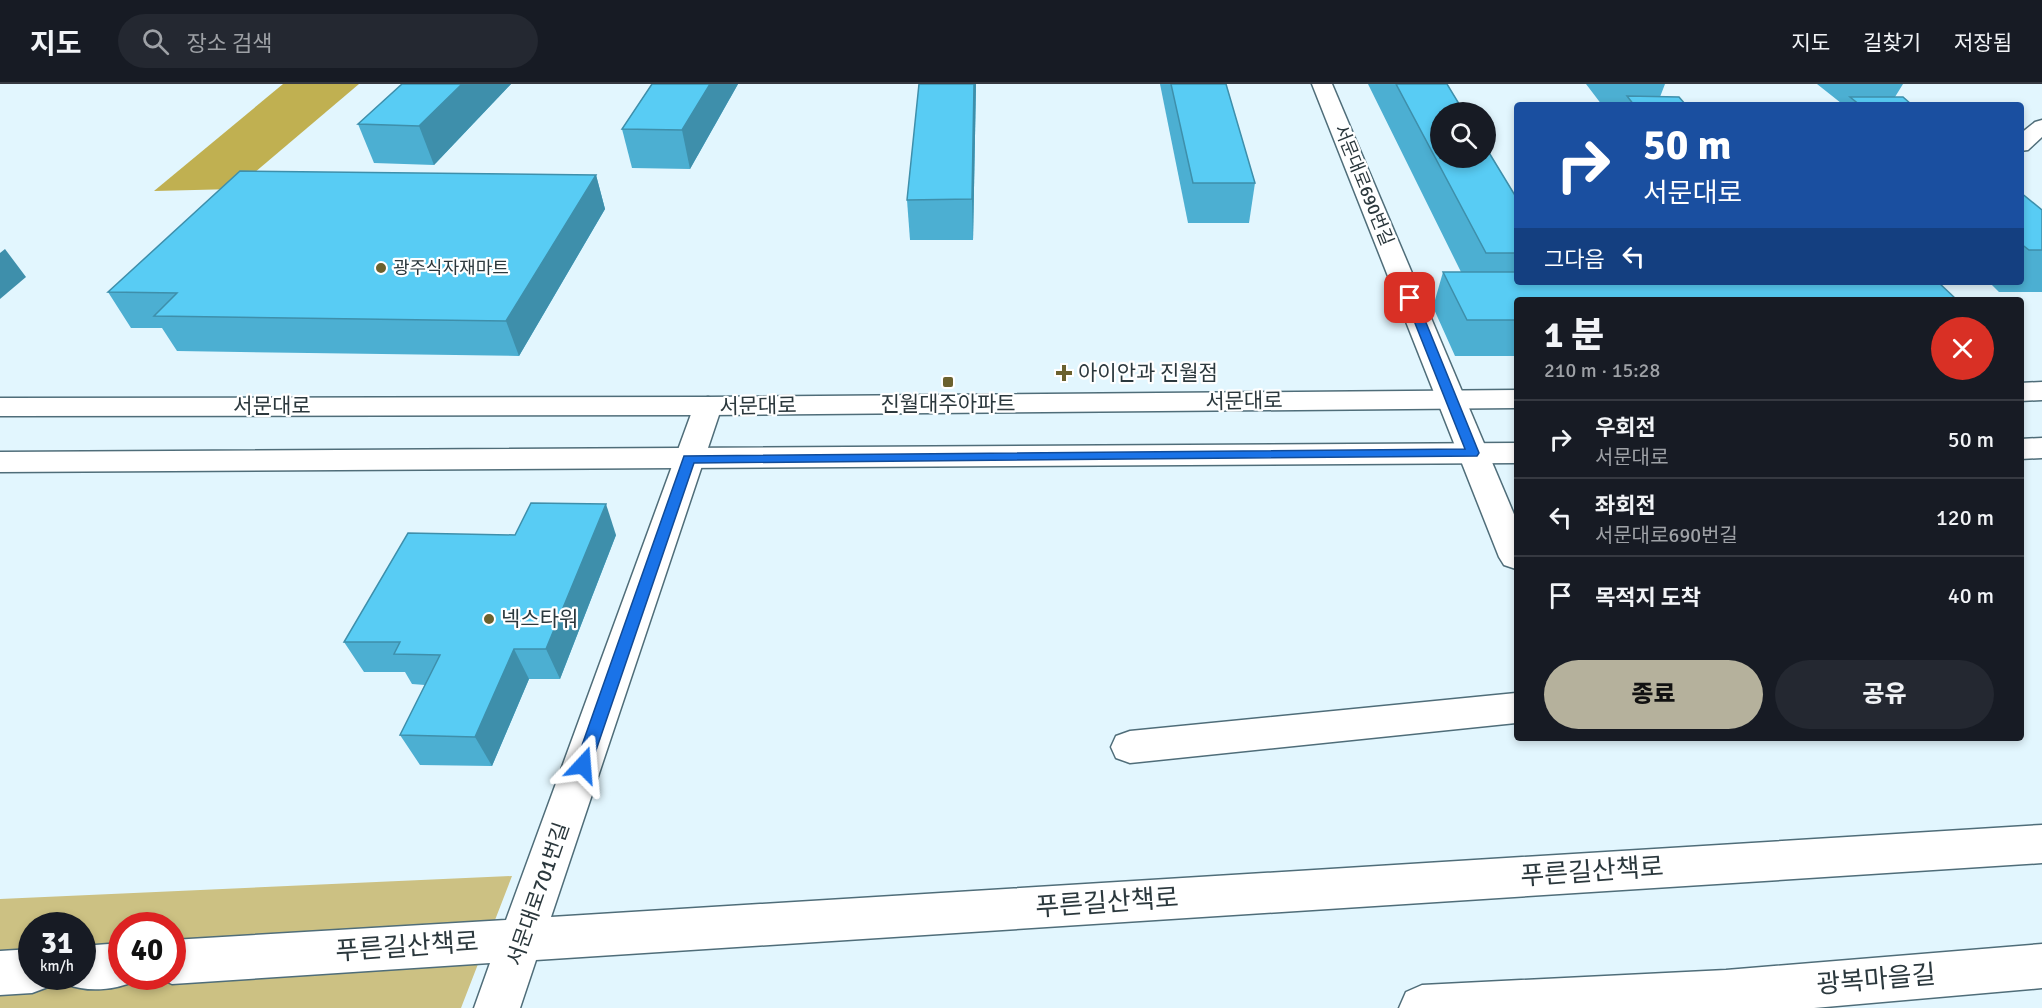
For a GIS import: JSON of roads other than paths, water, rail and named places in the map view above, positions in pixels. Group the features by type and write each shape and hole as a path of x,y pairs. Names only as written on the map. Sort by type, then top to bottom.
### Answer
{"street":[{"name":"서문대로690번길","path":"1322,84 1514,552"},
{"path":"2024,142 2042,126"},
{"path":"2024,392 2042,391"},
{"name":"서문대로","path":"0,407 708,406 1514,399"},
{"name":"서문대로701번길","path":"497,1008 708,406"},
{"path":"2024,448 2042,448"},
{"path":"0,462 1514,453"},
{"path":"1130,747 1514,708"},
{"name":"푸른길산책로","path":"186,961 2042,844"},
{"name":"광복마을길","path":"1422,1008 1729,1000 2042,966"},
{"path":"0,973 18,972"}],"place":[{"name":"광주식자재마트","path":"381,268"},
{"name":"아이안과 진월점","path":"1064,373"},
{"name":"진월대주아파트","path":"948,382"},
{"name":"넥스타워","path":"489,619"}]}
